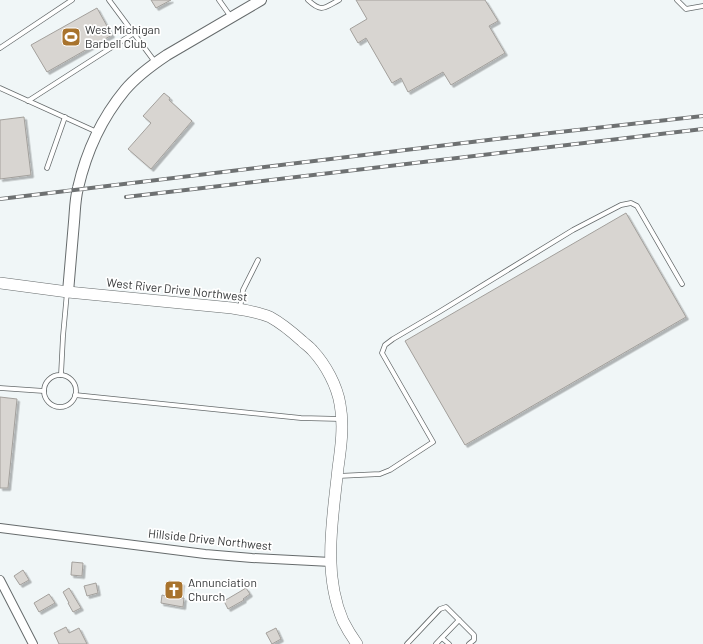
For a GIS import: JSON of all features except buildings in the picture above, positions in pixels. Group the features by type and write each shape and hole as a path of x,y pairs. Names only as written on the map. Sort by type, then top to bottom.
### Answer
{"main road":[{"name":"West River Drive Northwest","path":"0,283 68,292 240,309 251,311 270,318 292,332 313,350 322,362 336,391 340,405 342,430 331,535 331,562"},
{"path":"331,562 332,582 339,610 343,622 357,644"}],"street":[{"path":"68,292 77,190 89,151 97,132 112,108 125,89 156,62 261,0"},
{"name":"Hillside Drive Northwest","path":"0,528 205,554 331,562"},
{"path":"0,580 33,644"}],"lane":[{"path":"0,48 72,0"},
{"path":"109,0 156,62"},
{"path":"219,0 231,17"},
{"path":"308,0 319,8 325,8 339,0"},
{"path":"677,0 686,9 703,6"},
{"path":"28,100 134,33"},
{"path":"0,88 97,132"},
{"path":"47,168 65,117"},
{"path":"337,476 380,474 390,470 433,442 382,353 385,345 573,230 621,205 631,203 637,206 682,284"},
{"path":"240,309 243,290 258,260"},
{"path":"61,375 63,336 68,292"},
{"path":"61,375 73,381 76,390 74,400 70,404 57,407 53,406 46,400 44,391 48,379 61,375"},
{"path":"0,388 44,391"},
{"path":"75,395 301,418 341,419"},
{"path":"406,644 440,609 446,607 474,635 474,640 470,644"},
{"path":"436,644 459,620"},
{"path":"442,638 449,644"}],"railway":[{"path":"0,199 505,138 703,116"},
{"path":"126,197 703,129"}],"place":[{"name":"West Michigan Barbell Club","path":"71,37"},
{"name":"Annunciation Church","path":"174,590"}]}
